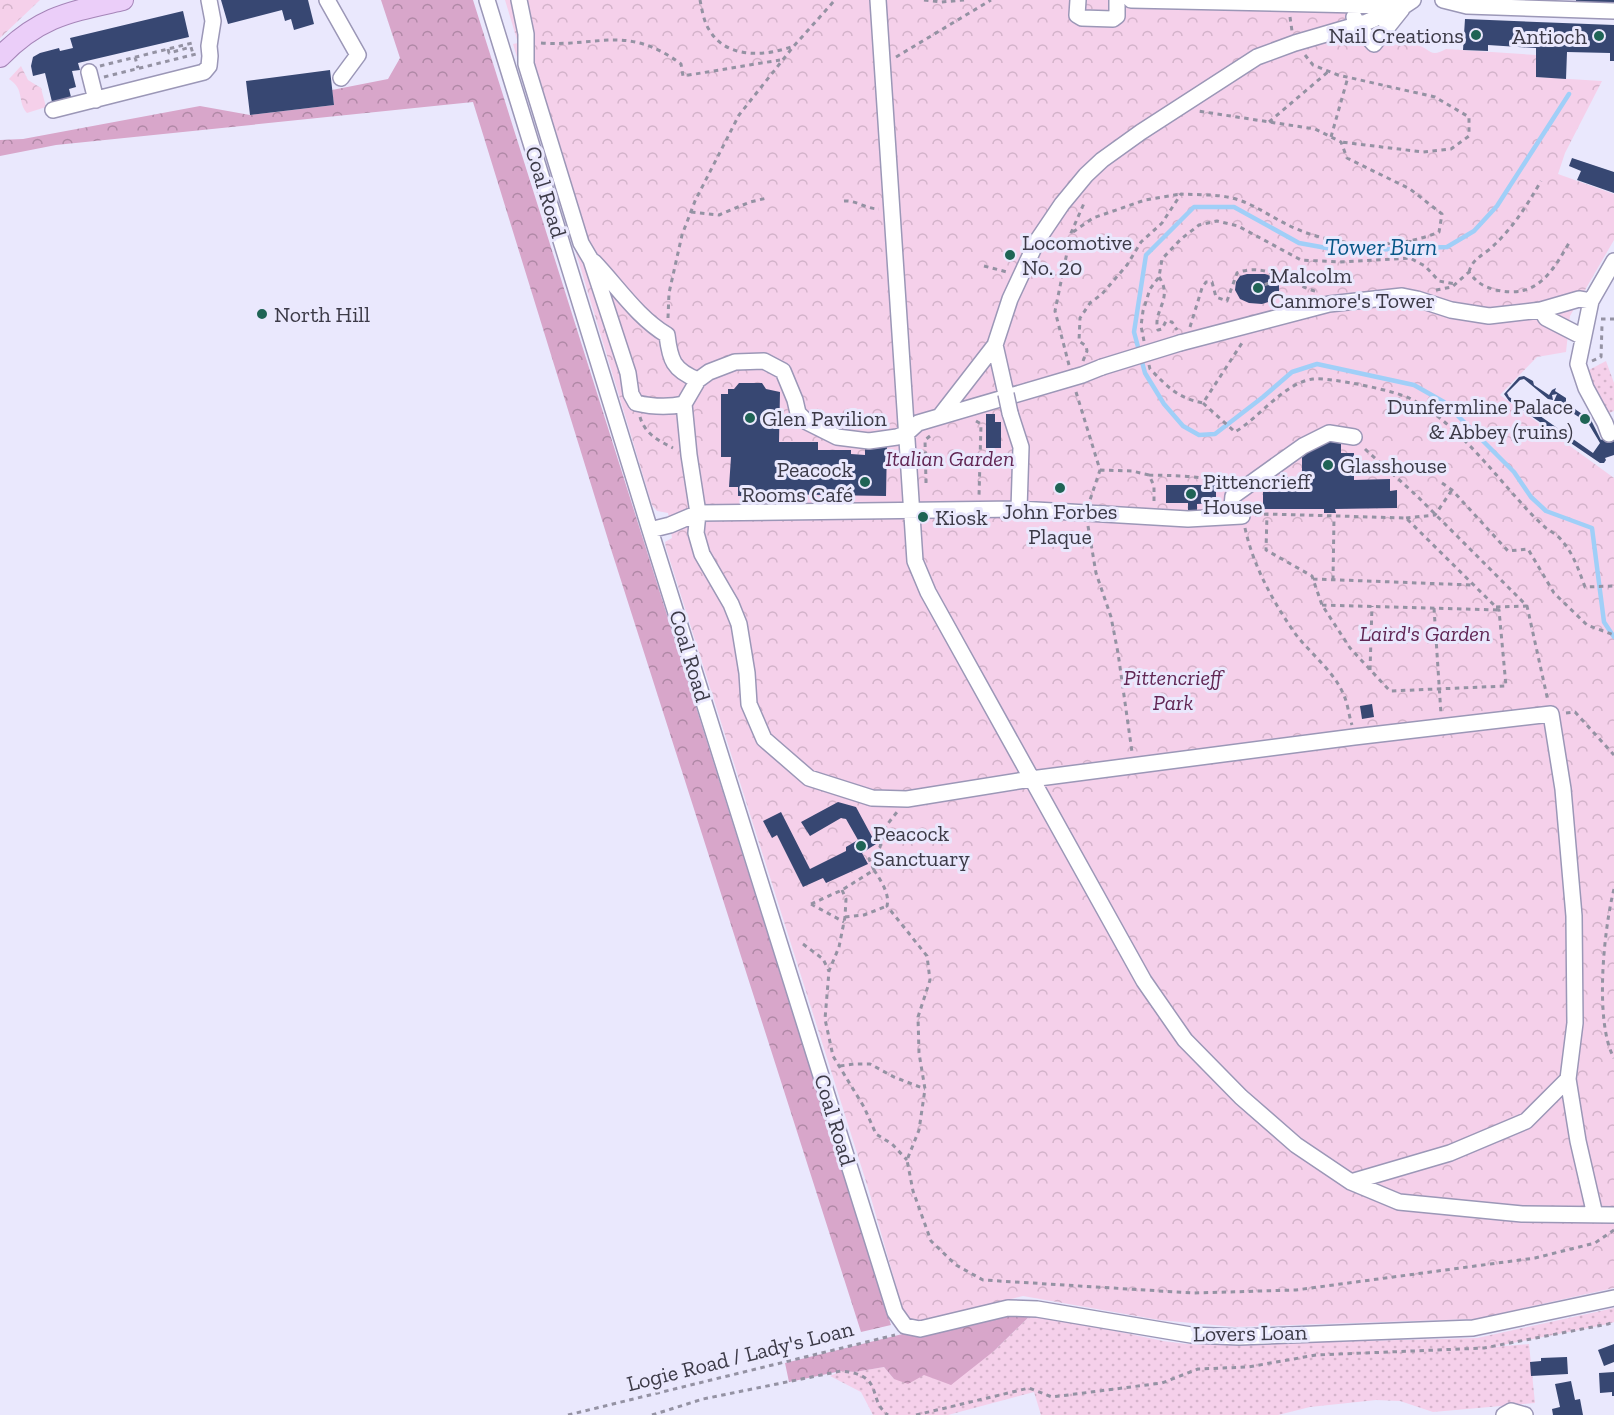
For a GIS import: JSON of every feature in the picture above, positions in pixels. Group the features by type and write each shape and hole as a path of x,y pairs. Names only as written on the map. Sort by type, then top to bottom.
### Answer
{"main road":[{"path":"0,57 18,38 34,27 70,12 123,0"}],"street":[{"path":"53,110 204,72 209,66 213,21 209,0"},
{"path":"327,0 358,55 341,78"},
{"name":"Coal Road","path":"487,0 895,1312 905,1326 920,1329"},
{"path":"519,0 526,34 526,64 581,243 591,260 638,311 655,328 667,335 670,359 687,375 698,380"},
{"path":"878,0 913,552 917,568 928,592 1144,981 1185,1040 1241,1097 1296,1145 1351,1182 1399,1202 1522,1214 1614,1215"},
{"path":"1078,0 1077,15 1082,18 1113,20 1117,16 1117,0"},
{"path":"1131,0 1409,3"},
{"path":"1443,0 1467,6 1614,11"},
{"path":"1352,4 1357,25 1374,44 1409,3"},
{"path":"940,416 995,345 1010,299 1037,241 1062,204 1102,160 1177,108 1257,57 1357,25 1409,3"},
{"path":"90,73 96,100"},
{"path":"591,260 634,398 652,407 668,408 684,404"},
{"path":"1609,434 1586,388 1578,364 1591,301 1614,261"},
{"path":"1591,301 1579,299 1541,309 1489,316 1451,310 1402,296 1329,304 1253,323 1102,367 918,423 907,433 897,437 869,441 837,437 807,422 798,413 783,371 764,361 735,362 709,372 698,380 684,404 698,513 696,533 702,554 739,624 747,673 749,704 764,740 809,778 872,798 907,799 1031,779 1551,714 1563,789 1575,916 1575,1023 1568,1079 1578,1141 1595,1215"},
{"path":"1541,309 1546,318 1582,343"},
{"path":"995,345 1010,413 1021,447 1019,509"},
{"path":"650,530 670,525 698,513 1019,509 1085,511 1188,519 1237,516 1233,496 1303,446 1329,433 1354,437"},
{"path":"1351,1182 1450,1153 1526,1121 1568,1079"},
{"name":"Lovers Loan","path":"920,1329 1008,1308 1037,1309 1191,1335 1239,1337 1473,1328 1614,1298"},
{"path":"1504,1415 1511,1411 1525,1415"}],"path":[{"path":"700,0 709,31 718,42 735,50 754,54 772,54 793,47"},
{"path":"667,335 669,293 682,235 739,115 782,60 835,0"},
{"path":"924,0 964,0"},
{"path":"882,66 991,0"},
{"path":"1177,108 1315,129 1341,142 1424,152 1451,149 1469,136 1469,117 1435,97 1348,77 1313,65 1295,43 1288,3"},
{"path":"526,34 535,38 535,43 547,44 606,39 634,40 667,53 681,64 683,76 782,60"},
{"path":"90,73 135,57 168,49 210,45"},
{"path":"90,73 138,68 193,54 210,45"},
{"path":"168,49 169,53 191,47 193,54"},
{"path":"135,57 138,68"},
{"path":"1269,122 1329,71"},
{"path":"1331,137 1348,77"},
{"path":"1071,233 1093,218 1145,200 1181,194 1231,198 1257,207 1287,225 1322,237 1353,243 1420,240 1439,232 1442,214 1410,189 1347,158 1341,142"},
{"path":"1256,287 1280,280 1282,277 1268,270 1245,270 1237,273 1227,301 1216,297 1212,282 1206,282 1191,320 1186,342 1181,339 1172,322 1166,321 1162,329 1158,330 1156,324 1165,297 1165,285 1159,278 1162,259 1181,239 1199,225 1217,221 1238,226 1301,260 1340,262 1410,258 1425,266 1439,281 1455,284 1469,272 1471,264 1516,223 1542,181"},
{"path":"1089,191 1071,233 1055,311 1077,376 1100,470 1085,511 1096,573 1111,616 1134,767"},
{"path":"1077,376 1087,351 1086,346 1079,341 1080,318 1090,303 1102,294 1127,265 1141,242 1162,223 1181,194"},
{"path":"691,212 719,215 750,202 767,198"},
{"path":"844,201 851,200 874,209 886,208 890,205"},
{"path":"1410,240 1410,258"},
{"path":"1469,272 1476,281 1486,287 1508,292 1525,291 1545,278 1556,266 1569,243"},
{"path":"984,266 1020,276"},
{"path":"1606,319 1614,319"},
{"path":"1208,397 1253,323"},
{"path":"1203,403 1235,432 1289,389 1301,382 1315,379 1361,386 1410,398 1442,420 1523,506 1562,540 1574,557 1586,587 1614,586"},
{"path":"634,398 642,425 654,438 689,455"},
{"path":"966,424 977,421 981,424 979,510"},
{"path":"927,510 925,440 927,437 938,434"},
{"path":"1365,449 1417,496 1527,606 1551,714 1575,712 1614,755"},
{"path":"1100,470 1132,471 1219,482 1233,496"},
{"path":"1149,474 1154,486 1152,517"},
{"path":"1442,483 1452,490 1508,551 1528,549 1554,593 1587,625 1614,635"},
{"path":"1354,737 1345,697 1333,676 1295,633 1262,579 1237,516 1267,514 1406,518 1435,515 1452,490"},
{"path":"1267,514 1266,550 1312,576 1322,605 1350,648 1390,691 1506,686 1498,608 1406,518"},
{"path":"1333,580 1334,517"},
{"path":"1313,579 1474,585"},
{"path":"1322,605 1434,608 1527,606"},
{"path":"1370,670 1372,606"},
{"path":"1434,608 1443,727"},
{"path":"887,906 889,900 869,858 880,847 886,826 907,799"},
{"path":"844,922 811,904 842,890 874,870"},
{"path":"1614,889 1606,923 1604,1022 1608,1047 1614,1058"},
{"path":"842,890 846,899 845,916 839,947 829,971 825,1019 833,1056 864,1107 876,1134 892,1144 907,1160 913,1191 931,1241 956,1265 983,1280 1193,1293 1296,1290 1535,1258 1595,1243 1614,1230"},
{"path":"845,916 864,915 887,906"},
{"path":"887,906 927,956 930,980 918,1017 919,1053 925,1089 919,1130 907,1160"},
{"path":"803,944 823,959 829,971"},
{"path":"839,1066 870,1064 894,1077 925,1089"},
{"path":"916,1415 1029,1388 1052,1397 1162,1383 1197,1369 1248,1367 1316,1355 1484,1348 1614,1322"},
{"name":"Logie Road / Lady's Loan","path":"568,1415 920,1329"},
{"path":"652,1415 703,1399 841,1371 855,1372 874,1385 881,1409 888,1415"}],"green space":[{"path":"0,0 40,0 0,38"},
{"path":"381,0 473,0 891,1325 861,1332 610,546 473,102 56,145 0,156 0,140 23,139 200,106 250,115 334,105 332,90 388,79 400,58"},
{"name":"Pittencrieff Park","path":"505,0 1363,0 1367,22 1377,34 1397,45 1414,44 1433,53 1446,49 1536,55 1536,77 1602,81 1565,153 1558,174 1614,194 1614,240 1570,316 1566,352 1537,357 1500,395 1614,478 1614,1288 1475,1319 1236,1327 1159,1320 1023,1296 918,1322 910,1319 903,1310 869,1191 666,548 665,542 672,538 668,513 657,511 652,505 513,44 518,43"},
{"path":"21,66 28,80 41,88 46,107 27,113 24,109 17,87 9,79"},
{"path":"1606,361 1614,383 1614,411 1609,413 1587,371"},
{"path":"1008,1308 1037,1309 994,1351 951,1385 924,1375 908,1384 894,1379 884,1367 855,1372 841,1371 789,1382 785,1363"},
{"path":"1614,1308 1614,1322 1608,1324 1492,1347 1529,1344 1535,1403 1433,1412 1400,1401 1376,1400 1310,1407 1278,1415 1041,1415 1034,1392 948,1415 873,1415 861,1392 830,1376 841,1371 855,1372 884,1367 894,1379 924,1375 994,1351 1031,1315 1163,1341 1187,1344 1239,1344 1477,1338"}],"building":[{"path":"221,0 308,0 314,24 294,30 291,19 285,21 282,10 228,24"},
{"path":"1576,0 1614,0 1614,4 1576,2"},
{"path":"183,11 189,37 78,63 80,70 72,71 76,87 69,89 71,97 52,102 45,73 33,76 31,66 33,57 59,48 60,51 73,48 70,38"},
{"path":"1465,19 1614,25 1614,61 1610,61 1610,53 1567,52 1566,79 1536,77 1536,48 1488,45 1488,51 1463,50"},
{"path":"330,70 334,105 250,115 246,81"},
{"path":"1572,158 1614,172 1614,193 1577,180 1581,171 1569,166"},
{"name":"Malcolm Canmore's Tower","path":"1265,274 1279,279 1279,291 1274,300 1262,304 1249,303 1240,299 1235,290 1236,282 1240,276"},
{"name":"Dunfermline Palace & Abbey (ruins)","path":"1524,376 1533,381 1534,385 1549,395 1556,388 1555,391 1566,398 1566,403 1591,420 1601,440 1614,430 1614,455 1605,458 1604,463 1600,463 1509,401 1504,394 1519,377","holes":["1524,379 1548,399 1553,400 1552,395 1557,394 1554,401 1561,401 1568,410 1588,423 1600,443 1593,453 1509,397 1507,393"]},
{"name":"Glen Pavilion","path":"739,383 762,383 766,389 780,392 779,442 818,442 818,450 851,450 851,454 865,455 865,447 887,443 886,496 760,494 760,496 738,496 738,487 729,487 731,457 721,457 721,394 728,394 728,389 734,389"},
{"path":"986,414 995,414 995,422 1001,422 1001,448 986,448"},
{"name":"Glasshouse","path":"1341,439 1341,453 1354,453 1354,480 1390,479 1390,491 1397,490 1397,508 1335,509 1336,513 1324,513 1324,509 1263,509 1263,492 1273,492 1273,477 1302,477 1302,450 1314,450 1314,444 1327,444 1327,440"},
{"name":"Pittencrieff House","path":"1166,485 1216,485 1216,503 1197,504 1197,510 1188,510 1188,503 1166,503"},
{"path":"1372,704 1374,717 1362,719 1360,706"},
{"name":"Peacock Sanctuary","path":"838,802 856,807 876,844 862,853 868,864 826,883 823,878 803,887 777,835 772,838 763,821 781,812 810,869 846,851 846,847 858,840 846,819 841,818 810,836 801,822"},
{"path":"1614,1344 1614,1362 1604,1366 1598,1350"},
{"path":"1567,1357 1568,1374 1531,1376 1530,1362 1541,1361 1541,1358"},
{"path":"1614,1372 1614,1396 1612,1392 1600,1393 1599,1373"},
{"path":"1571,1381 1575,1400 1580,1399 1583,1415 1553,1415 1552,1409 1560,1407 1555,1384"}],"waterway":[{"name":"Tower Burn","path":"1569,94 1497,206 1474,231 1447,247 1343,251 1299,243 1234,207 1194,207 1146,255 1134,332 1145,373 1164,404 1183,426 1199,435 1215,434 1292,372 1317,364 1414,385 1444,402 1514,472 1531,497 1546,511 1592,528 1604,622 1614,637"}],"place":[{"name":"Nail Creations","path":"1476,35"},
{"name":"Antioch","path":"1599,36"},
{"name":"Locomotive No. 20","path":"1010,255"},
{"name":"Malcolm Canmore's Tower","path":"1258,288"},
{"name":"North Hill","path":"262,314"},
{"name":"Glen Pavilion","path":"750,418"},
{"name":"Dunfermline Palace & Abbey (ruins)","path":"1585,419"},
{"name":"Glasshouse","path":"1328,465"},
{"name":"Peacock Rooms Café","path":"865,482"},
{"name":"John Forbes Plaque","path":"1060,488"},
{"name":"Pittencrieff House","path":"1191,494"},
{"name":"Kiosk","path":"923,517"},
{"name":"Peacock Sanctuary","path":"861,846"}],"park label":[{"name":"Italian Garden","path":"950,458"},
{"name":"Laird's Garden","path":"1425,633"}]}
